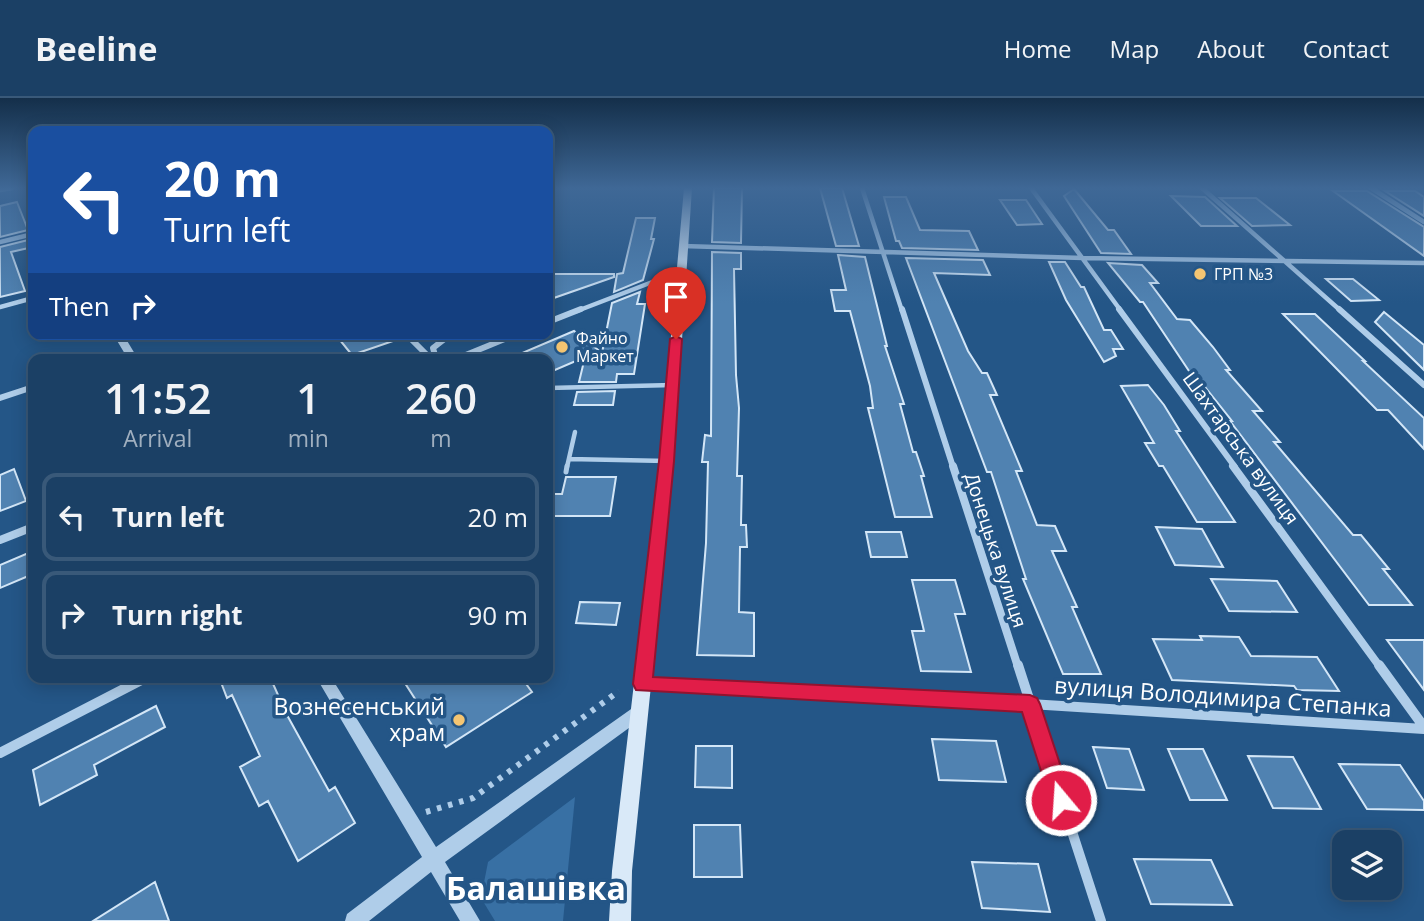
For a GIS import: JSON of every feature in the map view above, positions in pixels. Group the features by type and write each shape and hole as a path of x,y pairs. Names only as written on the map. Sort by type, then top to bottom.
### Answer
{"main road":[{"path":"620,921 622,871 667,461 685,226"}],"street":[{"name":"Донецька вулиця","path":"875,226 1101,921"},
{"name":"Шахтарська вулиця","path":"1060,226 1424,728"},
{"path":"1247,226 1424,385"},
{"path":"0,242 28,235"},
{"path":"683,246 1083,258 1424,263"},
{"path":"553,320 681,271"},
{"path":"0,307 28,299"},
{"path":"412,340 428,354"},
{"path":"433,354 433,348 443,340"},
{"path":"468,354 502,340"},
{"path":"0,397 28,389"},
{"path":"0,540 28,529"},
{"path":"0,753 135,683"},
{"path":"327,683 471,921"},
{"name":"вулиця Володимира Степанка","path":"643,684 1424,728"},
{"path":"354,921 433,860 639,712"}],"lane":[{"path":"553,388 673,385"},
{"path":"566,472 575,432"},
{"path":"569,459 667,461"}],"path":[{"path":"409,818 473,798 619,691"}],"shaded area":[{"path":"575,797 563,921 495,921 481,898 488,862"}],"building":[{"path":"0,226 27,226 28,230 0,237"},
{"path":"634,226 653,226 651,239 654,239 643,280 614,292 617,274 623,273"},
{"path":"713,226 741,226 741,243 712,242"},
{"path":"831,226 853,226 859,246 836,246"},
{"path":"892,226 969,231 978,250 902,248 899,241 896,241"},
{"path":"1084,226 1105,226 1108,230 1114,230 1131,254 1101,253"},
{"path":"1383,226 1424,227 1424,256"},
{"path":"28,240 28,248 11,252 25,291 0,297 0,247"},
{"path":"712,252 741,253 741,269 734,269 739,408 737,476 742,476 741,525 746,525 747,547 740,547 739,612 754,613 754,656 697,655 706,543 708,462 702,462 705,435 711,436"},
{"path":"838,255 865,257 885,346 904,404 900,404 913,452 916,452 924,476 921,476 932,517 895,517 868,408 873,408 870,386 850,311 835,311 831,290 846,290"},
{"path":"906,258 983,260 990,275 934,273 968,351 982,373 987,373 997,395 990,395 1022,471 1016,471 1037,525 1055,526 1066,551 1052,551 1077,607 1072,607 1101,674 1063,674 1023,579 1026,579 991,472 987,472"},
{"path":"1049,262 1065,262 1081,287 1084,287 1104,330 1111,330 1123,349 1113,349 1116,356 1104,362 1066,300"},
{"path":"1108,263 1142,265 1158,283 1150,283 1177,319 1190,320 1213,347 1230,370 1226,370 1262,411 1253,411 1280,442 1274,442 1353,535 1361,535 1389,569 1383,569 1412,605 1369,605 1232,421 1197,377 1193,377 1143,302 1140,302"},
{"path":"553,274 614,274 614,277 553,298"},
{"path":"1326,279 1353,279 1379,300 1351,301"},
{"path":"640,292 637,304 645,304 634,374 617,374 616,382 579,382 585,357 553,371 553,354 520,354 574,331 602,353 612,303"},
{"path":"1384,312 1424,345 1424,370 1375,322"},
{"path":"1283,314 1315,314 1365,361 1424,418 1424,449 1388,410 1377,410"},
{"path":"340,340 396,340 355,354 351,354"},
{"path":"1148,385 1164,405 1180,431 1176,431 1235,522 1197,522 1163,466 1159,466 1145,443 1154,443 1121,386"},
{"path":"615,391 613,405 574,405 577,392"},
{"path":"14,469 26,501 0,511 0,475"},
{"path":"566,477 616,477 610,516 553,516 553,494 562,494"},
{"path":"1156,527 1202,529 1223,567 1175,565"},
{"path":"866,532 901,532 907,557 871,557"},
{"path":"28,553 28,576 0,588 0,565"},
{"path":"1211,579 1277,581 1297,612 1229,611"},
{"path":"912,580 955,580 965,614 955,614 971,672 921,671 912,631 924,631"},
{"path":"580,602 620,603 616,625 576,623"},
{"path":"1200,636 1239,637 1251,656 1317,657 1339,691 1172,680 1153,639 1202,640"},
{"path":"1387,640 1424,640 1424,690"},
{"path":"221,683 273,683 287,715 329,791 335,787 355,823 298,861 268,801 259,806 240,767 260,756 232,695 227,698"},
{"name":"Вознесенський храм","path":"405,683 525,683 532,692 446,747"},
{"path":"156,706 165,727 94,765 97,775 40,805 33,770"},
{"path":"932,739 996,741 1006,782 939,780"},
{"path":"696,746 732,746 732,788 695,787"},
{"path":"1093,747 1129,749 1144,790 1107,788"},
{"path":"1168,749 1203,749 1227,800 1190,800"},
{"path":"1248,756 1293,757 1321,809 1273,808"},
{"path":"1339,764 1400,765 1424,801 1424,810 1367,809"},
{"path":"694,825 740,825 742,877 694,877"},
{"path":"1134,859 1211,860 1232,905 1151,904"},
{"path":"972,862 1038,864 1050,912 982,908"},
{"path":"155,882 169,921 93,921"}],"place":[{"name":"ГРП №3","path":"1200,274"},
{"name":"Файно Маркет","path":"562,347"},
{"name":"Вознесенський храм","path":"459,720"}],"district":[{"name":"Балашівка","path":"536,889"}],"route":[{"path":"676,339 667,461 643,684 1030,704 1061,800"}]}
